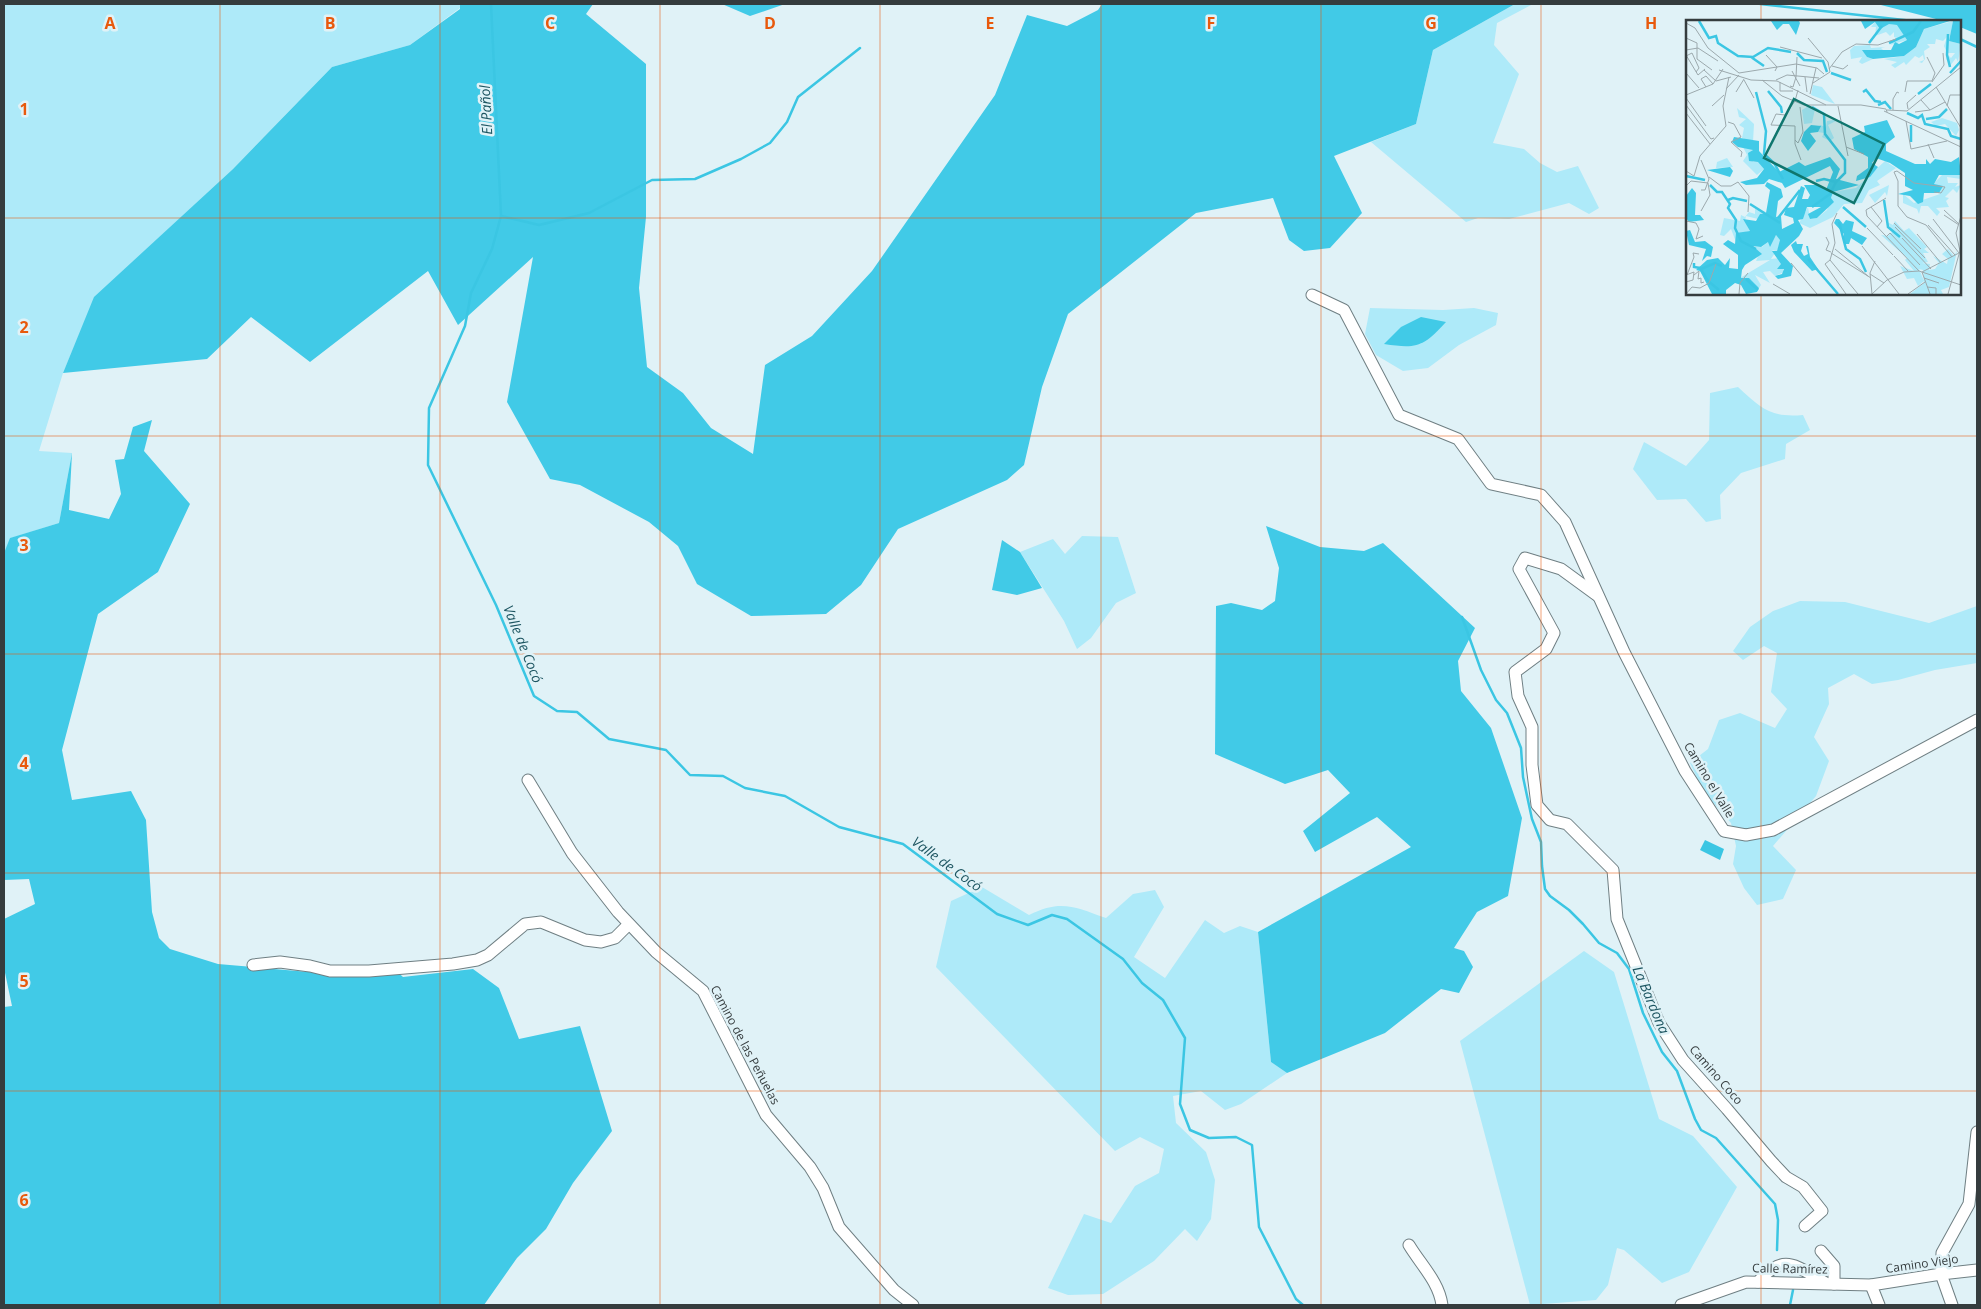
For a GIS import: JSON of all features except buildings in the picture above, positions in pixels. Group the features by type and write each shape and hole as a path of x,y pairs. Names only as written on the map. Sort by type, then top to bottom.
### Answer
{"street":[{"name":"Camino el Valle","path":"1312,295 1344,310 1399,415 1458,439 1491,484 1541,495 1565,522 1624,652 1685,771 1724,831 1746,835 1773,830 1977,720"},
{"name":"Camino Coco","path":"1600,597 1561,569 1525,558 1520,569 1554,633 1546,649 1515,672 1518,696 1532,727 1532,764 1537,805 1550,820 1567,824 1614,870 1618,919 1659,1023 1683,1060 1771,1161 1786,1177 1803,1188 1817,1203 1822,1211 1805,1226"},
{"name":"Camino de las Peñuelas","path":"528,780 572,853 628,925 656,952 703,991 766,1115 810,1167 823,1188 839,1228 894,1290 913,1305"},
{"path":"253,964 280,962 330,971 369,971 453,964 477,960 488,955 524,924 541,922 585,940 602,942 615,938 628,925"},
{"path":"1952,1305 1941,1274 1942,1252 1969,1204 1977,1132"},
{"path":"1409,1246 1441,1295 1442,1305"},
{"path":"1758,1282 1768,1270 1779,1264 1792,1264 1831,1284 1834,1266 1821,1251"},
{"name":"Camino Viejo","path":"1871,1285 1977,1270"},
{"name":"Calle Ramírez","path":"1682,1305 1746,1282 1871,1285"},
{"path":"1871,1285 1879,1305"}],"shaded area":[{"path":"4,4 460,4 460,8 410,45 332,67 233,169 95,297 63,373 39,451 72,453 59,523 11,538 4,553"},
{"path":"460,4 593,4 586,14 646,64 646,217 639,288 647,367 683,393 711,428 753,454 765,365 812,336 872,271 995,95 1027,15 1067,26 1098,10 1102,4 1515,4 1433,50 1416,124 1334,156 1362,213 1330,248 1304,251 1289,240 1273,198 1196,213 1068,314 1042,387 1024,465 1007,480 898,529 861,585 826,614 751,616 697,584 678,546 649,522 580,485 550,479 507,402 533,257 458,325 428,271 310,362 251,317 207,359 63,373 94,297 233,169 332,67 410,45 460,9"},
{"path":"722,4 785,4 750,16"},
{"path":"1515,4 1533,4 1497,23 1494,45 1519,74 1493,143 1524,149 1540,163 1557,172 1578,166 1599,208 1589,214 1569,203 1509,219 1478,218 1466,222 1371,142 1416,124 1433,50"},
{"path":"1877,4 1977,4 1977,34 1961,27 1961,20 1940,20"},
{"path":"1370,308 1443,310 1474,308 1498,313 1496,325 1459,345 1428,368 1403,371 1376,355 1365,334"},
{"path":"1421,317 1446,322 1431,337 1419,344 1404,346 1384,344 1401,327"},
{"path":"1738,387 1753,401 1767,410 1782,415 1803,415 1810,430 1786,444 1785,459 1741,473 1720,495 1721,519 1706,522 1686,499 1657,500 1633,469 1644,442 1686,466 1709,440 1710,393"},
{"path":"152,420 144,451 190,504 158,572 98,614 62,750 72,800 131,791 146,820 152,912 159,938 170,949 218,964 343,975 394,969 403,977 473,969 499,988 519,1039 580,1026 612,1131 573,1183 546,1229 517,1258 484,1305 4,1305 4,1007 12,1006 4,968 4,919 35,904 29,879 4,880 4,553 10,538 59,523 72,453 69,510 109,519 121,494 115,460 124,459 133,427"},
{"path":"1266,526 1320,547 1364,551 1383,543 1475,628 1458,661 1461,691 1491,728 1522,818 1508,896 1477,912 1454,948 1464,951 1473,967 1459,993 1441,989 1385,1033 1287,1073 1271,1062 1258,932 1411,847 1377,817 1315,852 1303,831 1350,793 1328,770 1285,784 1215,754 1216,606 1231,603 1262,610 1275,601 1279,568"},
{"path":"1082,536 1118,537 1136,593 1116,603 1091,638 1077,649 1064,621 1020,552 1053,539 1065,554"},
{"path":"1002,540 1020,552 1042,588 1017,595 992,590"},
{"path":"1800,601 1845,602 1929,623 1977,606 1977,663 1872,684 1854,674 1828,688 1829,704 1814,737 1829,761 1816,796 1773,846 1796,870 1783,899 1757,905 1744,888 1733,864 1736,846 1731,823 1703,791 1690,763 1708,749 1719,720 1740,713 1775,728 1787,709 1771,692 1777,653 1764,646 1743,660 1733,651 1750,627 1773,611"},
{"path":"1705,840 1724,849 1720,860 1700,850"},
{"path":"982,887 1029,915 1050,907 1068,906 1106,918 1133,894 1155,890 1164,907 1134,957 1165,978 1205,920 1224,933 1240,926 1258,932 1271,1062 1287,1073 1241,1104 1225,1110 1201,1091 1173,1096 1176,1123 1206,1152 1215,1180 1211,1219 1197,1241 1185,1229 1154,1261 1103,1294 1068,1295 1048,1288 1084,1214 1111,1223 1135,1186 1159,1173 1164,1149 1140,1137 1115,1151 936,967 951,901"},
{"path":"1584,951 1614,972 1659,1119 1693,1136 1737,1187 1689,1272 1662,1283 1624,1250 1617,1248 1608,1285 1596,1300 1530,1305 1460,1041"}],"waterway":[{"name":"El Pañol","path":"491,4 501,216"},
{"path":"1760,4 1904,20"},
{"path":"1961,39 1977,47"},
{"name":"Valle de Cocó","path":"860,48 798,97 787,122 770,143 741,159 695,179 652,180 589,213 539,225 501,216 492,249 471,293 465,326 429,408 428,465 496,605 534,696 557,711 577,712 609,739 666,750 690,775 723,776 745,788 785,796 839,827 903,844 997,914 1028,925 1052,915 1067,919 1123,959 1142,983 1163,1000 1185,1038 1180,1104 1190,1130 1209,1138 1236,1137 1252,1145 1259,1227 1296,1299 1303,1305"},
{"name":"La Bardona","path":"1462,617 1481,670 1496,700 1507,713 1521,748 1523,777 1532,819 1541,842 1545,889 1550,896 1569,910 1599,943 1617,953 1629,969 1643,1013 1662,1052 1677,1071 1701,1130 1716,1138 1775,1204 1778,1220 1777,1250"},
{"name":"La Bardona","path":"1790,1305 1793,1290"}]}
